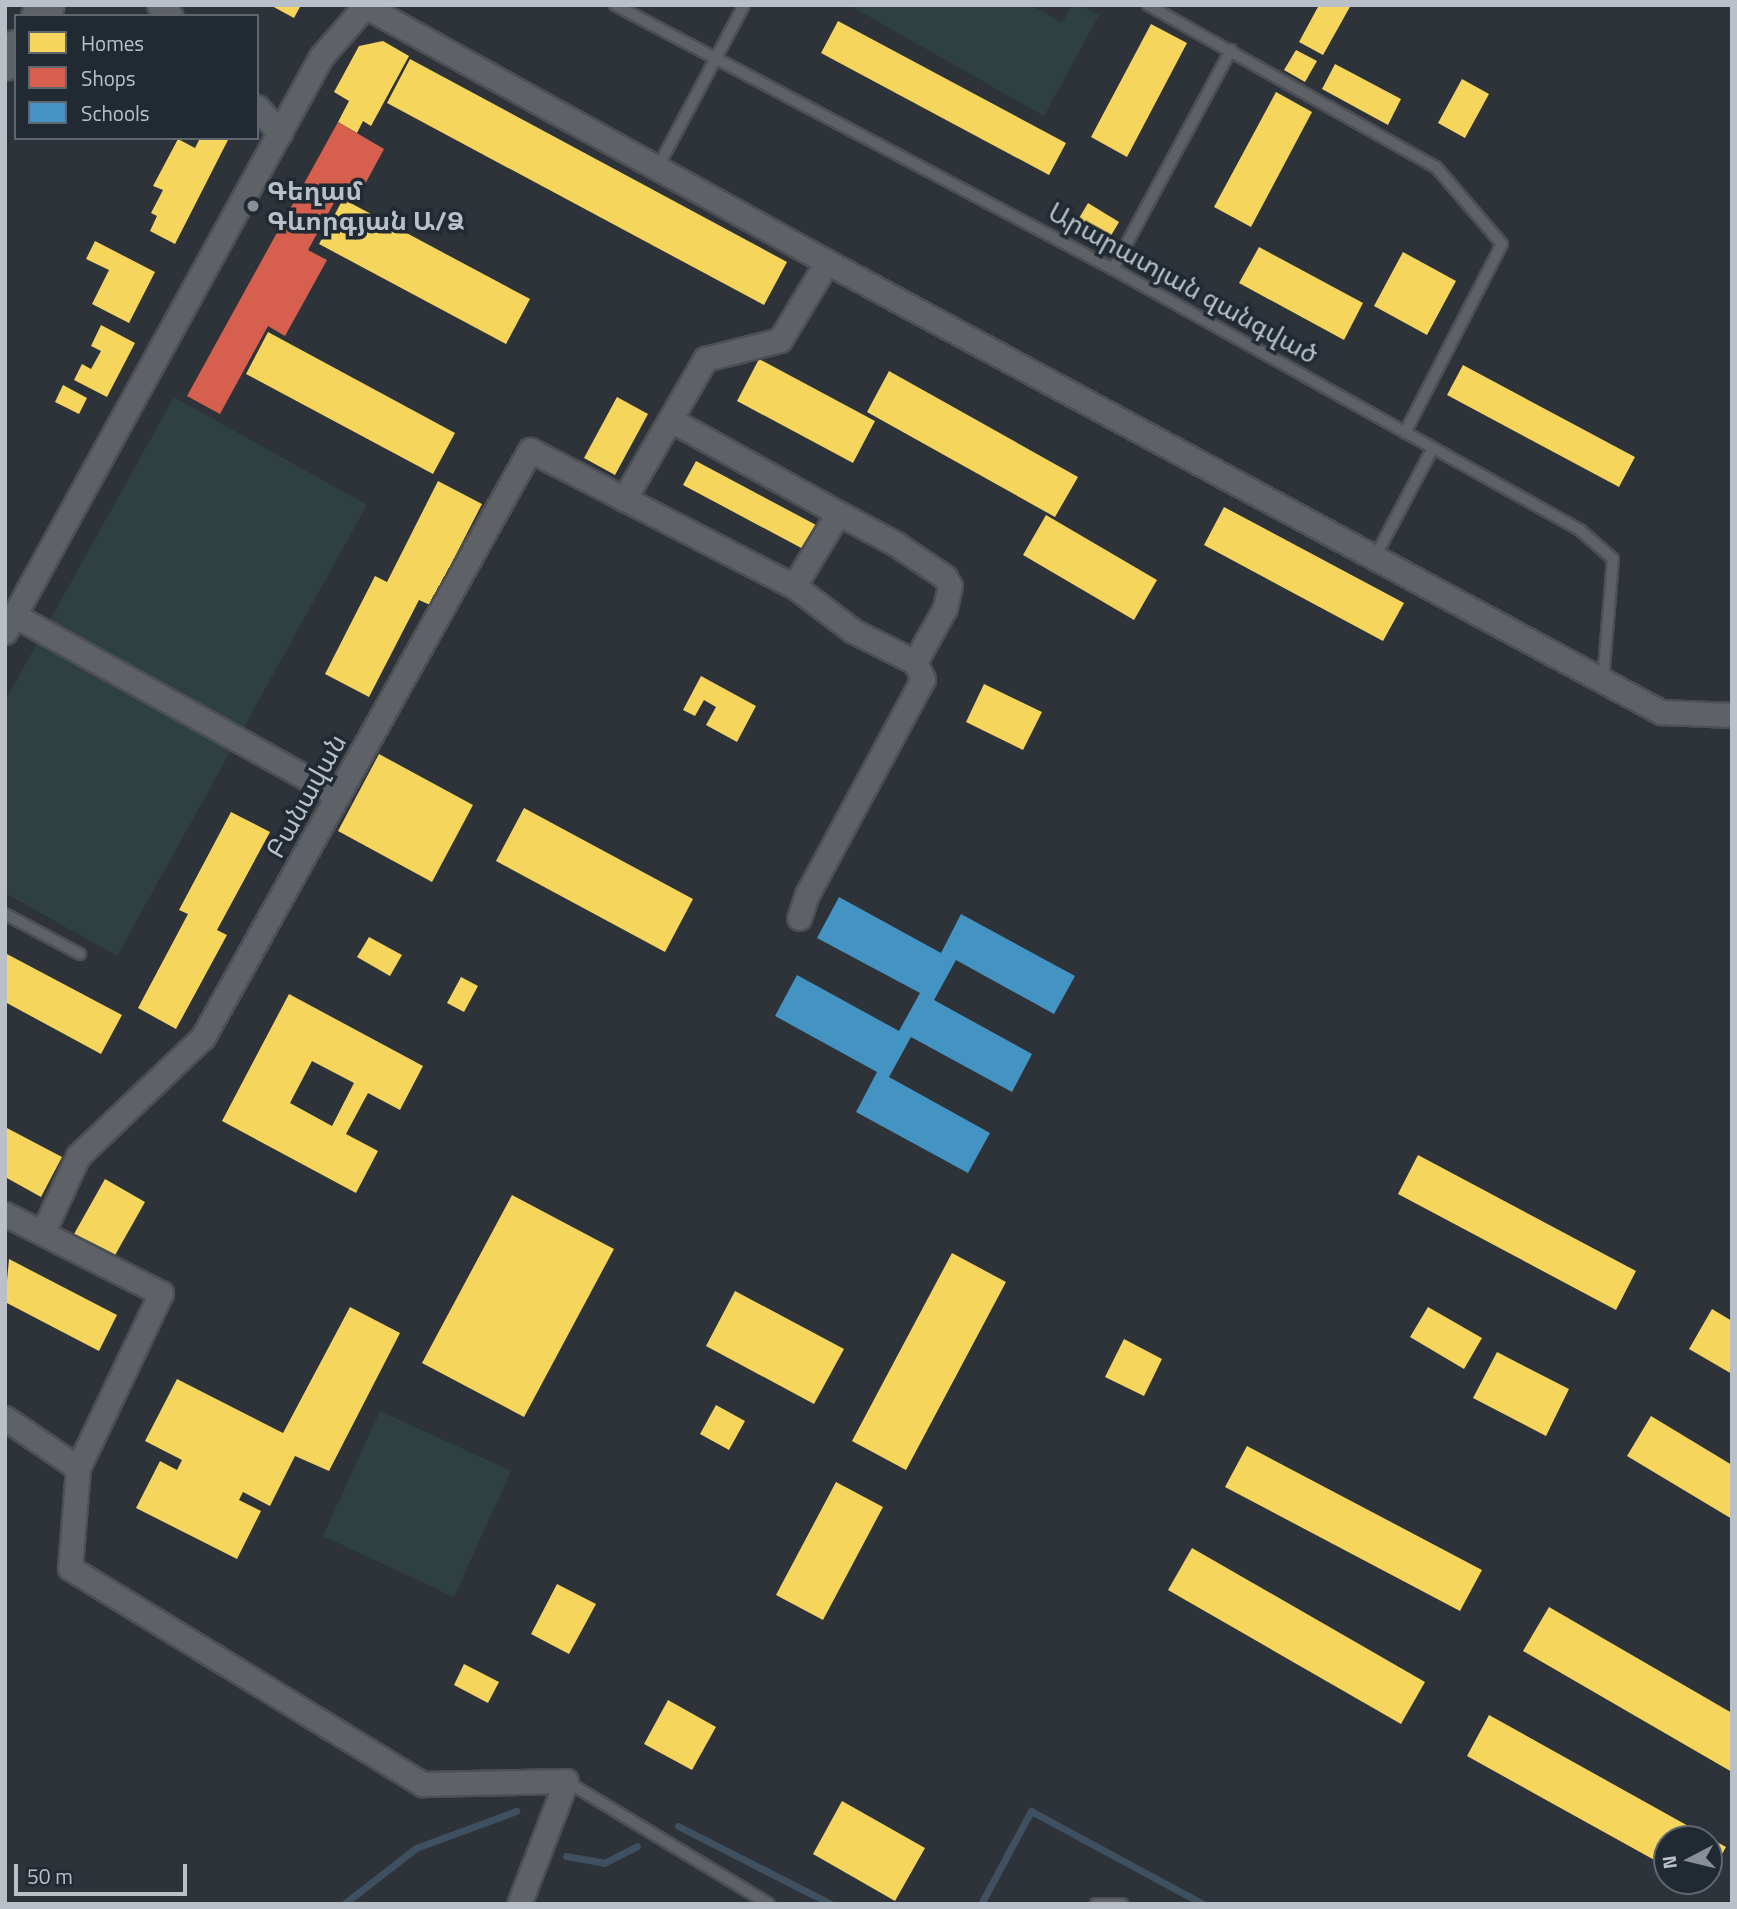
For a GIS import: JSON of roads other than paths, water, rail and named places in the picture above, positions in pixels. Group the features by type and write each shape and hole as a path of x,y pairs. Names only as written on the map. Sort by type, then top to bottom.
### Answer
{"street":[{"path":"338,795 10,624 321,57 365,5 827,262 1661,712 1732,715"},
{"path":"259,109 280,133"},
{"path":"799,918 807,894 923,679 915,662 853,631 794,586 624,499 705,359 780,340 827,262"},
{"path":"671,420 838,513 945,577 950,596 915,662"},
{"name":"Բանավան","path":"43,1232 78,1156 204,1037 530,450 624,499"},
{"path":"794,586 838,513"},
{"path":"5,1214 161,1293 78,1468 70,1568 423,1784 566,1781 519,1904"},
{"path":"5,1418 78,1468"}],"lane":[{"name":"Արարատյան զանգված","path":"615,5 1113,269 1580,530 1613,559 1603,680"},
{"path":"657,167 718,61 744,5"},
{"path":"1148,5 1437,166 1502,244 1405,433"},
{"path":"1113,269 1230,50"},
{"path":"1375,557 1433,448"},
{"path":"5,914 80,954"},
{"path":"566,1781 769,1904"},
{"path":"1096,1904 1122,1904"}],"waterway":[{"path":"344,1904 416,1848 516,1811"},
{"path":"981,1904 1031,1811 1203,1904"},
{"path":"678,1826 831,1904"},
{"path":"566,1856 604,1863 637,1846"}],"place":[{"name":"Գեղամ Գևորգյան Ա/Ձ","path":"253,206"}]}
